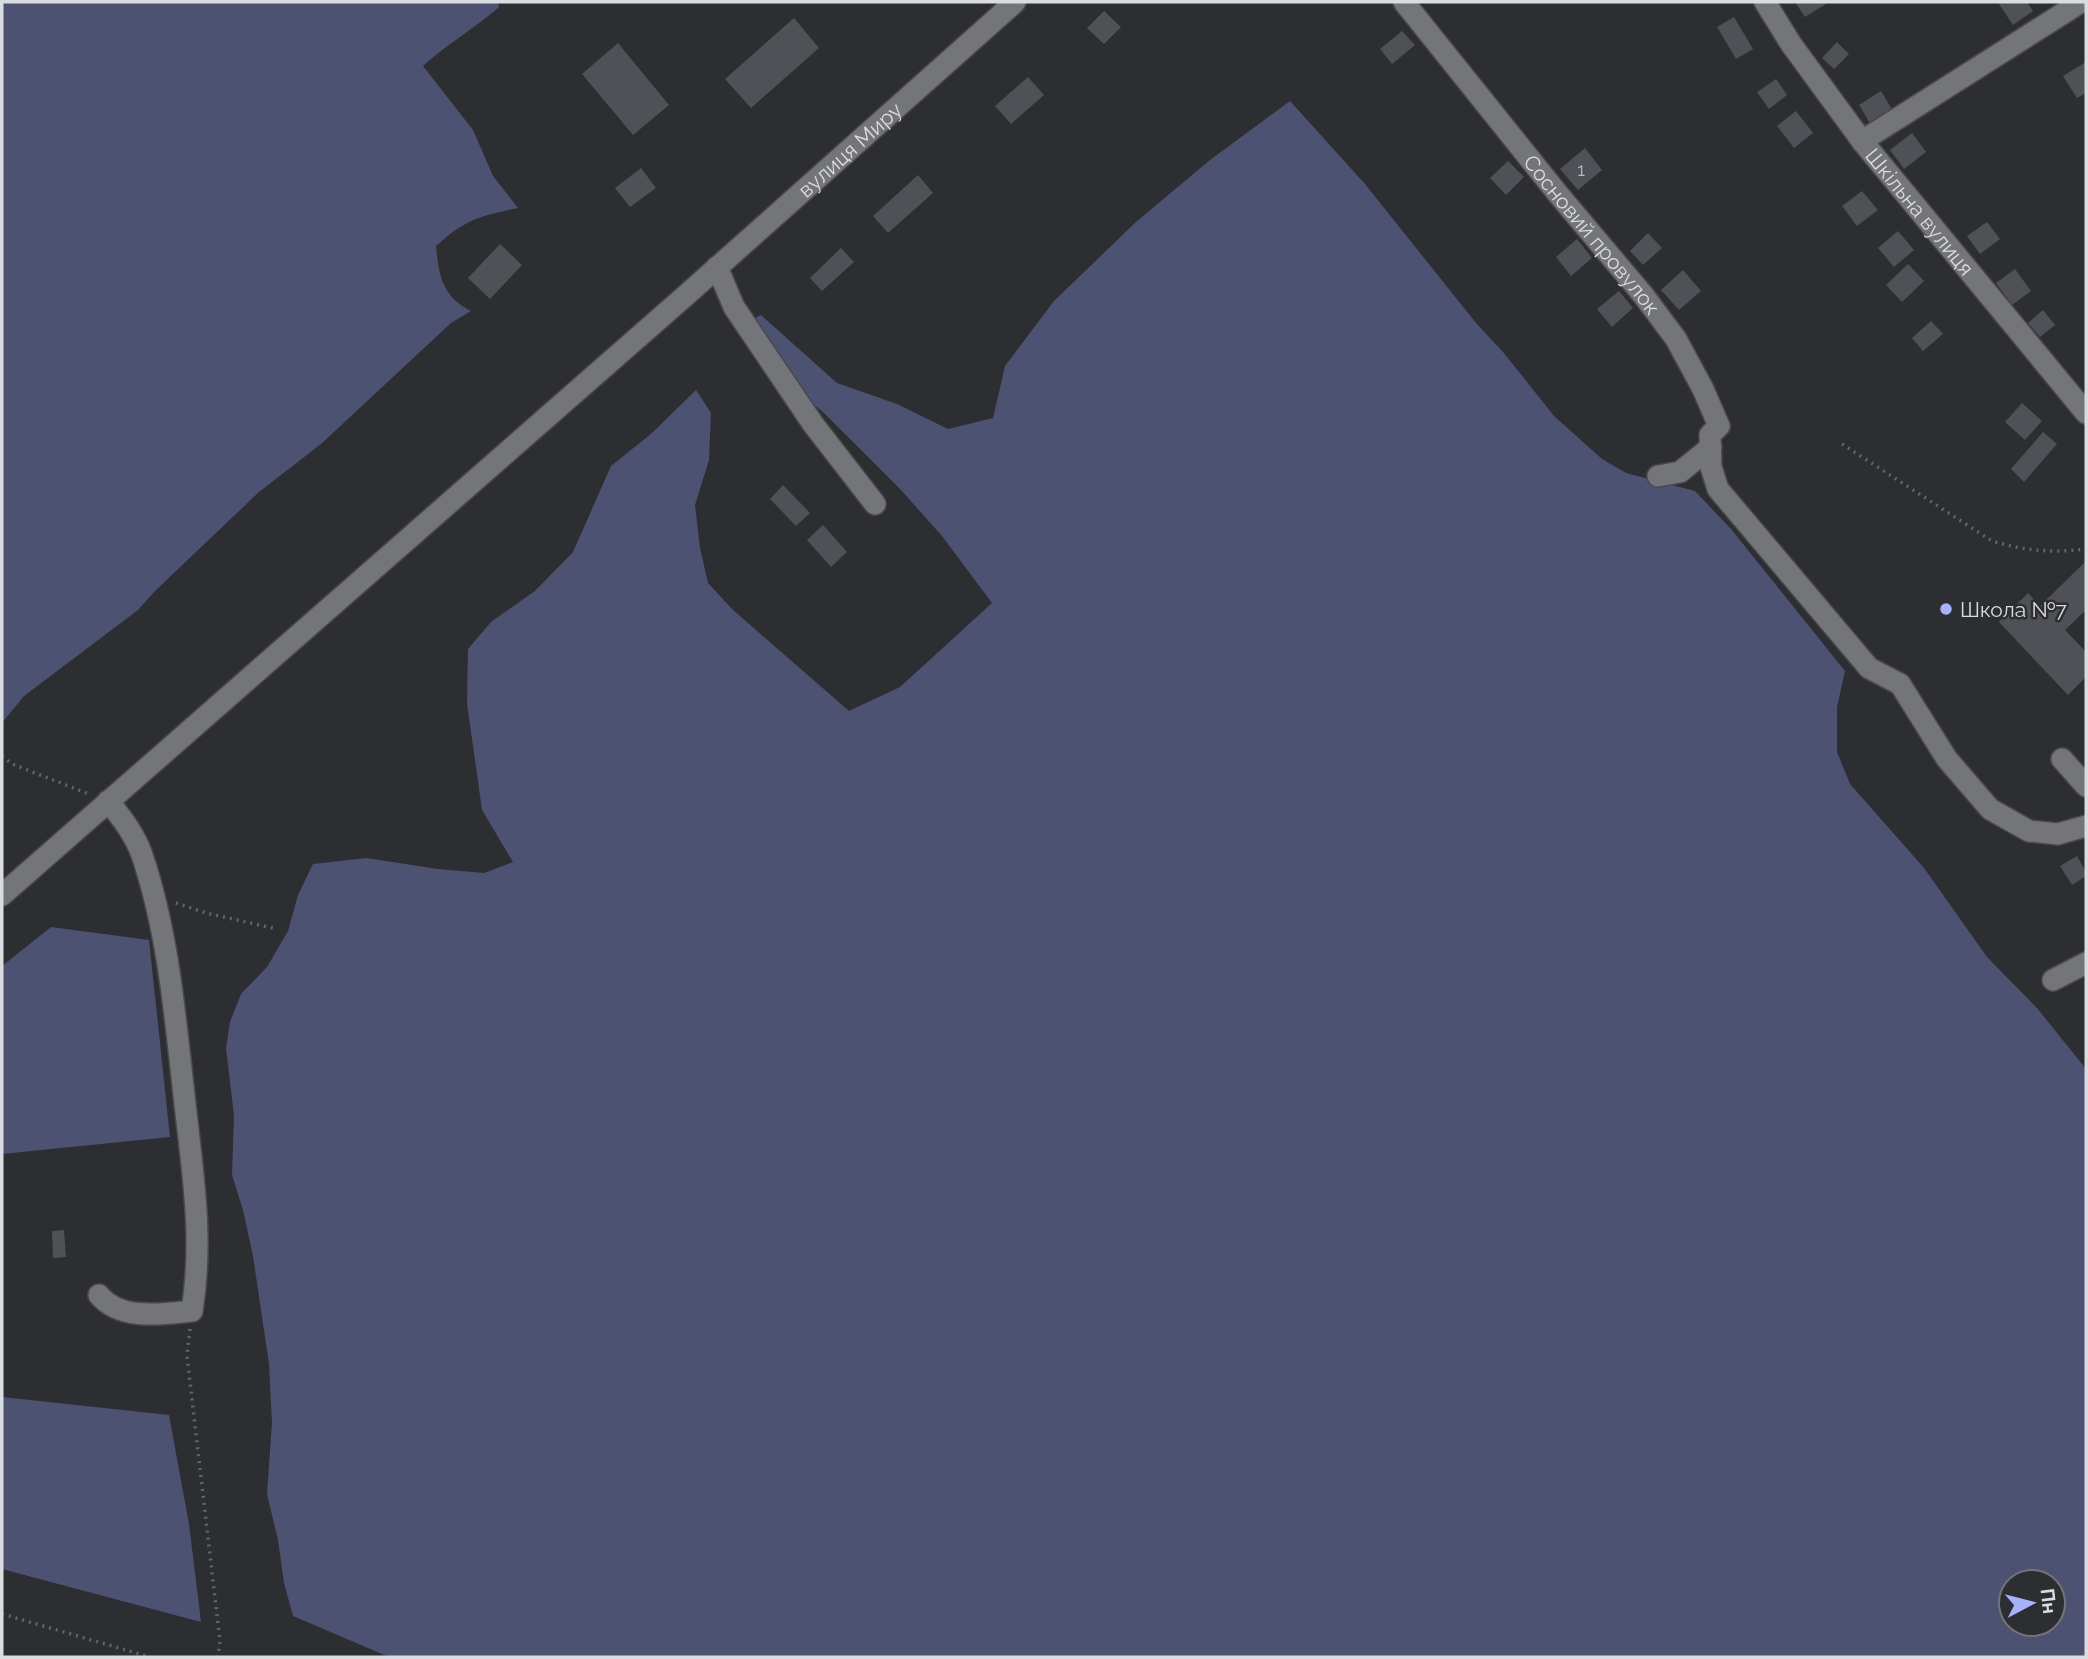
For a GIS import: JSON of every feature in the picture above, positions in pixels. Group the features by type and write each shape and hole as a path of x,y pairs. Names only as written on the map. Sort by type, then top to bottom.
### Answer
{"street":[{"name":"вулиця Миру","path":"2,895 684,297 1015,2"},
{"name":"Сосновий провулок","path":"1404,2 1567,205 1644,296 1676,340 1703,389 1719,426 1710,435 1712,467 1717,489 1869,668 1900,684 1947,759 1990,809 2029,831 2058,834 2086,826"},
{"name":"Шкільна вулиця","path":"1765,2 1791,44 1862,142 2086,413"},
{"path":"1862,142 2081,2"},
{"path":"717,267 734,307 813,424 875,504"},
{"path":"1658,476 1680,471 1711,447"},
{"path":"2062,759 2086,786"},
{"path":"99,1295 106,1304 128,1312 161,1315 192,1311 198,1275 193,1162 165,952 141,852 126,822 108,801"},
{"path":"2053,980 2086,963"}],"path":[{"path":"1842,444 1992,541 2019,549 2052,552 2086,549"},
{"path":"2,756 12,764 108,801"},
{"path":"152,891 165,899 206,913 277,929"},
{"path":"192,1311 187,1356 220,1641 218,1657"},
{"path":"2,1614 150,1657"}],"shaded area":[{"path":"2,2 498,2 499,7 423,66 473,130 493,176 518,208 474,220 436,246 441,276 448,292 471,311 451,323 321,444 259,492 138,610 24,696 2,723"},
{"path":"1290,101 1365,184 1554,416 1602,459 1626,473 1695,491 1731,529 1845,671 1837,707 1837,752 1850,784 1924,868 1987,957 2037,1008 2086,1069 2086,1657 389,1657 293,1616 267,1494 272,1423 269,1364 253,1256 232,1175 234,1116 226,1048 230,1022 241,994 267,967 288,931 298,895 313,864 366,858 484,873 513,862 482,810 467,703 468,649 491,622 535,591 573,552 611,466 652,433 696,390 711,413 709,460 695,505 700,548 708,583 732,609 849,711 900,687 992,603 942,536 901,490 822,411 778,378 736,328 761,315 837,383 897,404 948,429 993,418 1005,366 1054,301 1136,222 1210,160"},
{"path":"51,927 149,940 170,1137 2,1154 2,966"},
{"path":"2,1397 169,1415 189,1524 201,1622 2,1569"}],"building":[{"path":"1795,2 1829,2 1805,17"},
{"path":"2027,2 2033,11 2013,25 1999,4"},
{"path":"1104,11 1121,27 1104,44 1087,28"},
{"path":"1734,17 1753,49 1736,59 1717,27"},
{"path":"794,18 819,48 751,108 725,79"},
{"path":"1402,31 1415,45 1392,64 1380,49"},
{"path":"1837,42 1849,54 1834,69 1822,58"},
{"path":"618,43 669,105 633,135 582,74"},
{"path":"2086,62 2086,93 2077,98 2063,76"},
{"path":"1028,77 1044,95 1011,124 995,106"},
{"path":"1776,79 1787,95 1769,109 1757,92"},
{"path":"1881,91 1893,111 1871,125 1859,105"},
{"path":"1796,111 1813,133 1794,148 1777,126"},
{"path":"1912,133 1926,152 1904,169 1890,150"},
{"path":"1585,148 1602,170 1578,190 1560,169"},
{"path":"1508,161 1524,177 1506,195 1490,178"},
{"path":"641,168 656,188 630,207 615,188"},
{"path":"918,175 933,193 888,233 873,216"},
{"path":"1862,191 1878,210 1857,226 1842,206"},
{"path":"1987,222 2000,239 1980,254 1967,236"},
{"path":"1898,231 1914,250 1894,267 1878,248"},
{"path":"1648,233 1662,248 1643,265 1630,251"},
{"path":"1577,239 1592,258 1571,276 1556,257"},
{"path":"500,244 522,265 490,299 468,278"},
{"path":"841,248 854,262 822,291 810,278"},
{"path":"1908,264 1924,281 1902,302 1886,285"},
{"path":"2015,269 2031,291 2012,305 1996,283"},
{"path":"1683,270 1701,291 1679,310 1661,290"},
{"path":"1619,291 1633,308 1612,327 1597,309"},
{"path":"2043,310 2055,325 2040,337 2028,323"},
{"path":"1931,321 1943,334 1923,351 1912,338"},
{"path":"2022,403 2042,421 2025,440 2005,422"},
{"path":"2043,432 2057,444 2024,482 2011,469"},
{"path":"783,485 810,513 796,526 770,499"},
{"path":"823,525 847,552 831,567 807,540"},
{"path":"2086,561 2086,610 2065,630 2086,652 2086,677 2068,695 1999,622 2028,593 2040,606"},
{"path":"2077,856 2086,876 2072,885 2060,866"},
{"path":"64,1230 66,1257 53,1258 52,1231"}],"place":[{"name":"Школа №7","path":"1946,609"}]}
